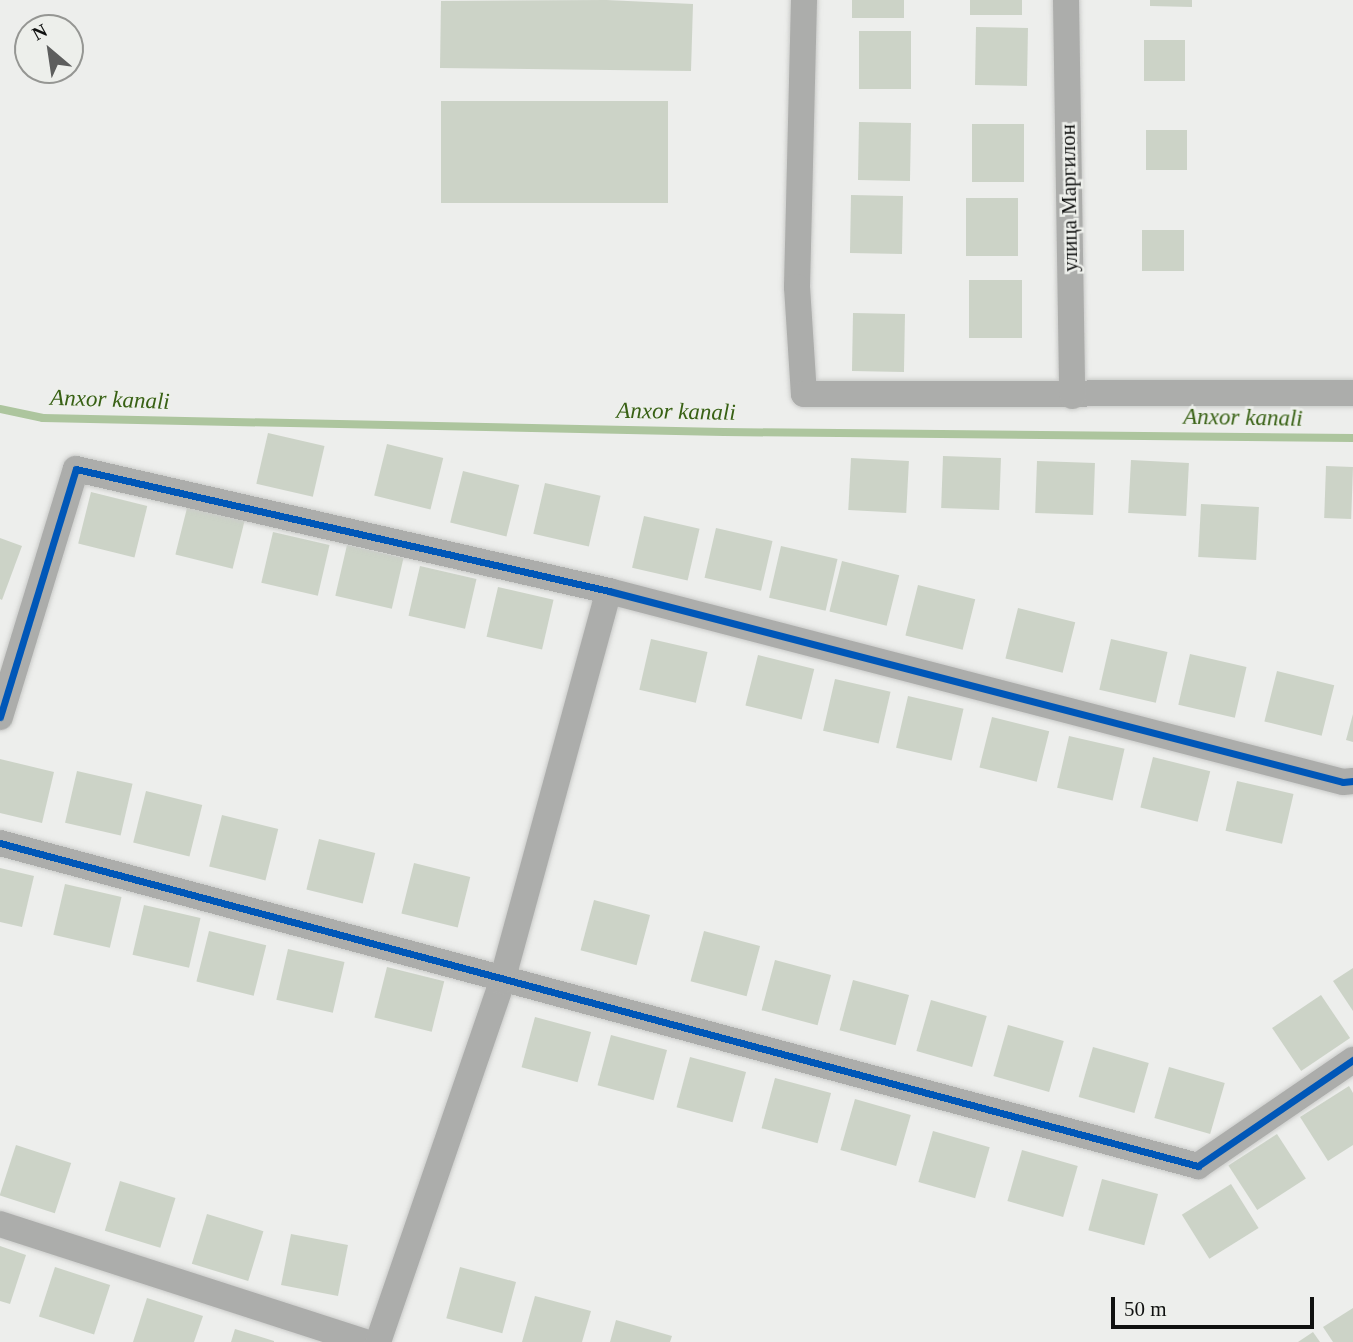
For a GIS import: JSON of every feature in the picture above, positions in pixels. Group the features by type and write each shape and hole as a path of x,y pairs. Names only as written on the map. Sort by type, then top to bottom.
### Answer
{"street":[{"path":"804,0 797,287 804,394 1072,396 1353,393"},
{"name":"улица Маргилон","path":"1066,0 1072,396"},
{"path":"0,717 76,469 609,590 1343,782 1353,781"},
{"path":"378,1342 502,982 609,590"},
{"path":"0,843 502,982 1198,1166 1353,1060"},
{"path":"0,1224 365,1342"}],"building":[{"path":"606,0 693,4 691,71 440,68 441,1"},
{"path":"852,0 904,0 904,18 852,18"},
{"path":"970,0 1022,0 1022,15 970,15"},
{"path":"1150,0 1192,0 1192,7 1150,6"},
{"path":"976,27 1028,28 1027,86 975,85"},
{"path":"859,31 911,31 911,89 859,89"},
{"path":"1144,40 1185,40 1185,81 1144,81"},
{"path":"441,101 668,101 668,203 441,203"},
{"path":"859,122 911,123 910,181 858,180"},
{"path":"972,124 1024,124 1024,182 972,182"},
{"path":"1146,130 1187,130 1187,170 1146,170"},
{"path":"851,195 903,196 902,254 850,253"},
{"path":"966,198 1018,198 1018,256 966,256"},
{"path":"1142,230 1184,230 1184,271 1142,271"},
{"path":"969,280 1022,280 1022,338 969,338"},
{"path":"853,313 905,314 904,372 852,371"},
{"path":"268,433 325,446 313,497 256,484"},
{"path":"387,444 443,458 430,509 374,495"},
{"path":"943,456 1001,458 999,510 941,508"},
{"path":"851,458 909,461 906,513 848,510"},
{"path":"1131,460 1189,463 1186,516 1128,513"},
{"path":"1037,461 1095,463 1093,515 1035,513"},
{"path":"1326,466 1353,467 1351,519 1324,518"},
{"path":"463,471 519,485 506,536 450,522"},
{"path":"545,483 601,496 589,546 533,534"},
{"path":"91,492 147,506 134,557 78,543"},
{"path":"188,504 245,518 233,569 175,554"},
{"path":"1201,504 1259,507 1256,560 1198,557"},
{"path":"644,516 700,529 688,580 632,568"},
{"path":"716,528 773,541 761,591 705,578"},
{"path":"273,532 330,545 318,596 261,583"},
{"path":"0,538 22,546 2,600 0,599"},
{"path":"347,545 404,558 392,609 335,596"},
{"path":"781,546 838,559 826,611 769,598"},
{"path":"842,561 899,575 887,626 829,611"},
{"path":"420,566 477,579 465,629 409,616"},
{"path":"918,585 975,599 963,650 905,635"},
{"path":"498,587 554,600 542,650 487,637"},
{"path":"1018,608 1075,622 1063,673 1005,658"},
{"path":"651,639 708,652 696,703 639,690"},
{"path":"1111,639 1168,652 1156,703 1099,690"},
{"path":"1190,654 1247,667 1235,718 1178,705"},
{"path":"758,655 814,669 802,719 745,705"},
{"path":"1277,671 1334,685 1322,736 1264,721"},
{"path":"835,679 891,692 879,743 823,731"},
{"path":"908,696 964,709 952,760 896,748"},
{"path":"1353,714 1353,742 1346,740"},
{"path":"992,717 1049,731 1037,782 979,767"},
{"path":"1069,736 1125,749 1113,800 1057,788"},
{"path":"1153,757 1210,771 1198,822 1140,807"},
{"path":"0,759 54,772 42,823 0,813"},
{"path":"77,771 133,784 121,835 65,823"},
{"path":"1237,781 1294,794 1282,844 1226,831"},
{"path":"146,791 202,805 189,856 133,842"},
{"path":"222,815 278,829 265,880 209,866"},
{"path":"319,839 375,853 363,903 306,889"},
{"path":"414,863 470,877 458,927 401,913"},
{"path":"0,868 34,876 22,927 0,922"},
{"path":"65,884 122,897 110,948 53,935"},
{"path":"594,900 650,915 637,965 581,950"},
{"path":"144,905 201,918 189,968 133,955"},
{"path":"209,931 266,945 254,996 196,981"},
{"path":"704,931 760,946 747,996 691,981"},
{"path":"288,949 345,962 333,1013 276,1000"},
{"path":"775,960 831,975 818,1025 762,1010"},
{"path":"387,967 444,981 432,1032 374,1017"},
{"path":"1353,968 1353,1011 1333,981"},
{"path":"853,980 909,995 896,1045 840,1030"},
{"path":"1321,995 1350,1038 1301,1071 1272,1028"},
{"path":"931,1000 987,1016 972,1067 916,1051"},
{"path":"535,1017 591,1032 578,1082 522,1067"},
{"path":"1008,1025 1064,1041 1049,1092 993,1076"},
{"path":"611,1035 667,1050 654,1100 598,1085"},
{"path":"1093,1047 1149,1063 1134,1113 1079,1097"},
{"path":"690,1057 746,1072 733,1122 677,1107"},
{"path":"1169,1067 1225,1083 1210,1134 1154,1118"},
{"path":"775,1078 831,1093 818,1143 762,1128"},
{"path":"1349,1086 1353,1093 1353,1145 1328,1161 1300,1117"},
{"path":"855,1099 911,1115 896,1166 840,1150"},
{"path":"933,1131 990,1147 975,1198 918,1182"},
{"path":"1277,1134 1306,1178 1257,1210 1228,1166"},
{"path":"16,1145 71,1163 55,1213 0,1196"},
{"path":"1022,1150 1078,1166 1063,1217 1007,1201"},
{"path":"1102,1179 1158,1194 1144,1245 1088,1230"},
{"path":"120,1181 175,1198 160,1248 105,1231"},
{"path":"1231,1184 1259,1228 1209,1259 1182,1215"},
{"path":"207,1214 263,1231 248,1281 192,1264"},
{"path":"291,1234 348,1245 338,1296 281,1285"},
{"path":"0,1246 26,1255 10,1304 0,1301"},
{"path":"55,1267 110,1285 94,1334 39,1316"},
{"path":"460,1267 516,1282 502,1333 446,1318"},
{"path":"535,1296 591,1311 582,1342 522,1342"},
{"path":"147,1298 203,1316 194,1342 133,1342"},
{"path":"1353,1308 1353,1342 1333,1342 1323,1327"},
{"path":"616,1320 672,1336 670,1342 610,1342"},
{"path":"235,1329 274,1341 274,1342 231,1342"},
{"path":"1313,1332 1320,1342 1298,1342"}],"waterway":[{"name":"Anxor kanali","path":"0,409 43,418 724,432 1353,438"}],"cycle path":[{"path":"0,717 76,469 609,591 1343,782 1353,781"},
{"path":"0,843 1198,1166 1353,1060"}]}
